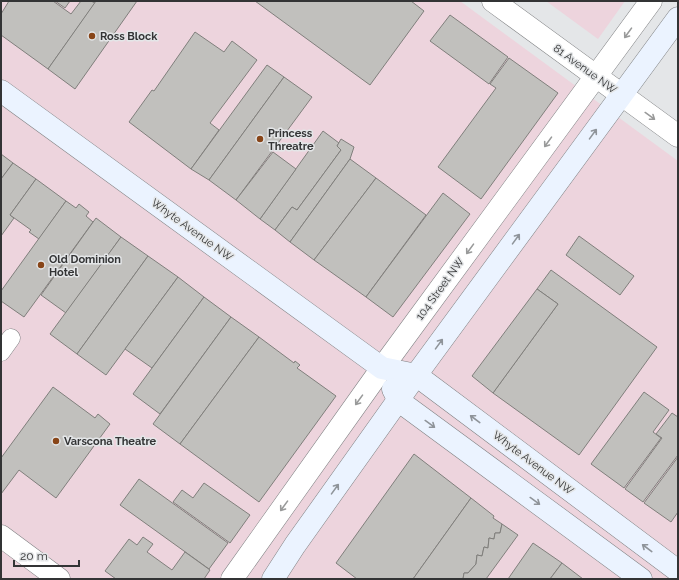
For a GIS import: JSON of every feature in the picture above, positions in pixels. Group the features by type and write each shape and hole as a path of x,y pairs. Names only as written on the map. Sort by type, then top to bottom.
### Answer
{"main road":[{"path":"273,579 295,544 399,401 416,375 678,18"},
{"name":"Whyte Avenue NW","path":"1,92 382,368 416,375 678,571"},
{"name":"Whyte Avenue NW","path":"382,368 399,401 642,579"}],"street":[{"name":"81 Avenue NW","path":"493,1 678,136"},
{"name":"104 Street NW","path":"232,579 382,368 651,1"},
{"path":"1,352 12,338"},
{"path":"1,536 59,579"}],"shaded area":[{"path":"1,1 460,1 678,161 678,579 1,579"},
{"path":"546,1 625,1 598,39"}],"building":[{"path":"9,1 53,1 71,14 81,1 91,1 95,3 48,69 1,35 1,14"},
{"path":"55,1 70,1 65,8"},
{"name":"Ross Block","path":"96,1 137,1 75,89 48,69"},
{"path":"255,1 411,1 424,11 370,85"},
{"path":"450,15 508,57 489,84 430,41"},
{"path":"195,32 224,52 232,41 257,60 210,123 219,130 191,169 129,122 152,90 154,91"},
{"path":"509,58 558,93 481,199 438,167 496,88 490,84"},
{"path":"267,65 284,77 209,180 191,169"},
{"name":"Princess Threatre","path":"284,77 312,97 236,200 209,180"},
{"path":"323,131 339,143 337,146 341,150 297,210 292,207 275,230 260,219"},
{"path":"341,139 354,147 350,159 290,242 275,230 292,207 297,210 341,150 337,146"},
{"path":"273,152 296,169 260,219 236,200"},
{"path":"1,154 13,163 1,179"},
{"path":"350,159 376,178 314,260 290,242"},
{"path":"13,163 36,179 10,215 14,218 1,236 1,179"},
{"path":"376,178 426,215 366,297 314,260"},
{"path":"36,179 66,201 39,239 29,232 31,230 10,215"},
{"path":"443,193 470,214 393,317 366,297"},
{"name":"Old Dominion Hotel","path":"66,201 76,208 79,204 89,212 86,216 93,222 24,317 1,301 1,291"},
{"path":"96,218 121,237 66,313 41,295"},
{"path":"579,236 634,276 620,295 566,255"},
{"path":"121,237 148,256 77,354 50,334"},
{"path":"148,256 178,277 106,375 77,354"},
{"path":"551,270 657,347 579,455 493,393 558,304 537,289"},
{"path":"178,277 204,297 152,368 125,349"},
{"path":"537,289 558,304 493,393 472,376"},
{"path":"204,297 231,317 160,414 133,394"},
{"path":"231,317 259,337 180,444 153,424"},
{"path":"259,337 294,363 295,361 300,365 297,368 336,396 259,502 180,444"},
{"name":"Varscona Theatre","path":"53,387 95,418 98,414 110,424 56,498 19,470 1,494 1,458"},
{"path":"644,392 669,410 653,432 661,438 624,488 591,464"},
{"path":"672,413 678,417 678,455 643,502 625,489 662,438 656,434"},
{"path":"414,454 471,498 413,579 357,579 336,563"},
{"path":"678,457 678,512 671,522 644,503"},
{"path":"139,479 228,543 209,569 120,505"},
{"path":"204,483 250,515 230,543 173,502 182,490 193,498"},
{"path":"471,498 502,524 500,533 495,533 494,539 489,538 488,548 484,547 482,556 477,555 476,564 468,573 464,573 463,579 413,579"},
{"path":"502,524 518,535 486,579 463,579 464,573 468,573 476,564 477,555 482,556 484,547 488,548 489,538 494,539 495,533 500,533"},
{"path":"143,537 153,544 147,552 172,570 185,552 210,570 204,579 116,579 105,571 129,539 137,545"},
{"path":"533,543 562,563 550,579 508,579"},
{"path":"562,563 583,579 550,579"}],"place":[{"name":"Ross Block","path":"92,36"},
{"name":"Princess Threatre","path":"260,139"},
{"name":"Old Dominion Hotel","path":"41,265"},
{"name":"Varscona Theatre","path":"56,441"}]}
